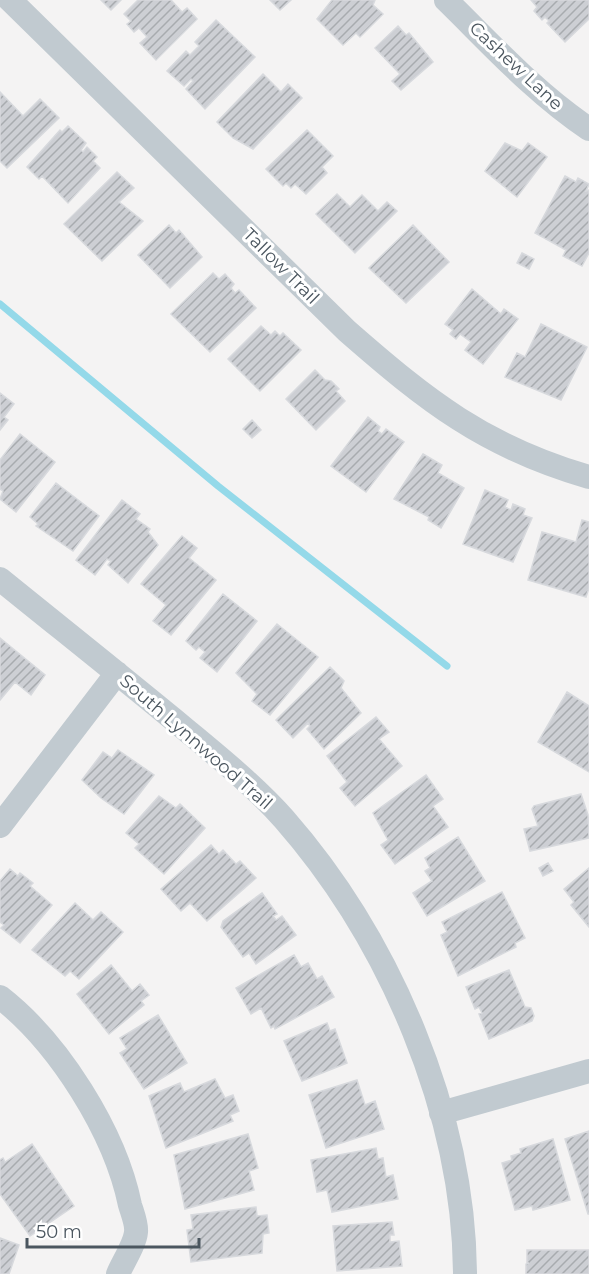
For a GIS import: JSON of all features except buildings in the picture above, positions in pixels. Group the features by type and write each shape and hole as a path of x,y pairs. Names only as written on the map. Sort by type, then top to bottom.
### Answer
{"street":[{"name":"Tallow Trail","path":"10,0 346,332 395,373 437,407 496,442 555,467 589,477"},
{"name":"Cashew Lane","path":"446,0 530,83 589,129"},
{"name":"South Lynnwood Trail","path":"0,579 232,769 283,818 328,874 366,933 394,988 420,1048 441,1113 457,1186 465,1274"},
{"path":"0,826 117,674"},
{"path":"0,997 43,1040 82,1090 109,1143 127,1187 136,1232 118,1274"},
{"path":"441,1113 589,1071"}],"waterway":[{"path":"0,304 218,486 447,666"}]}
